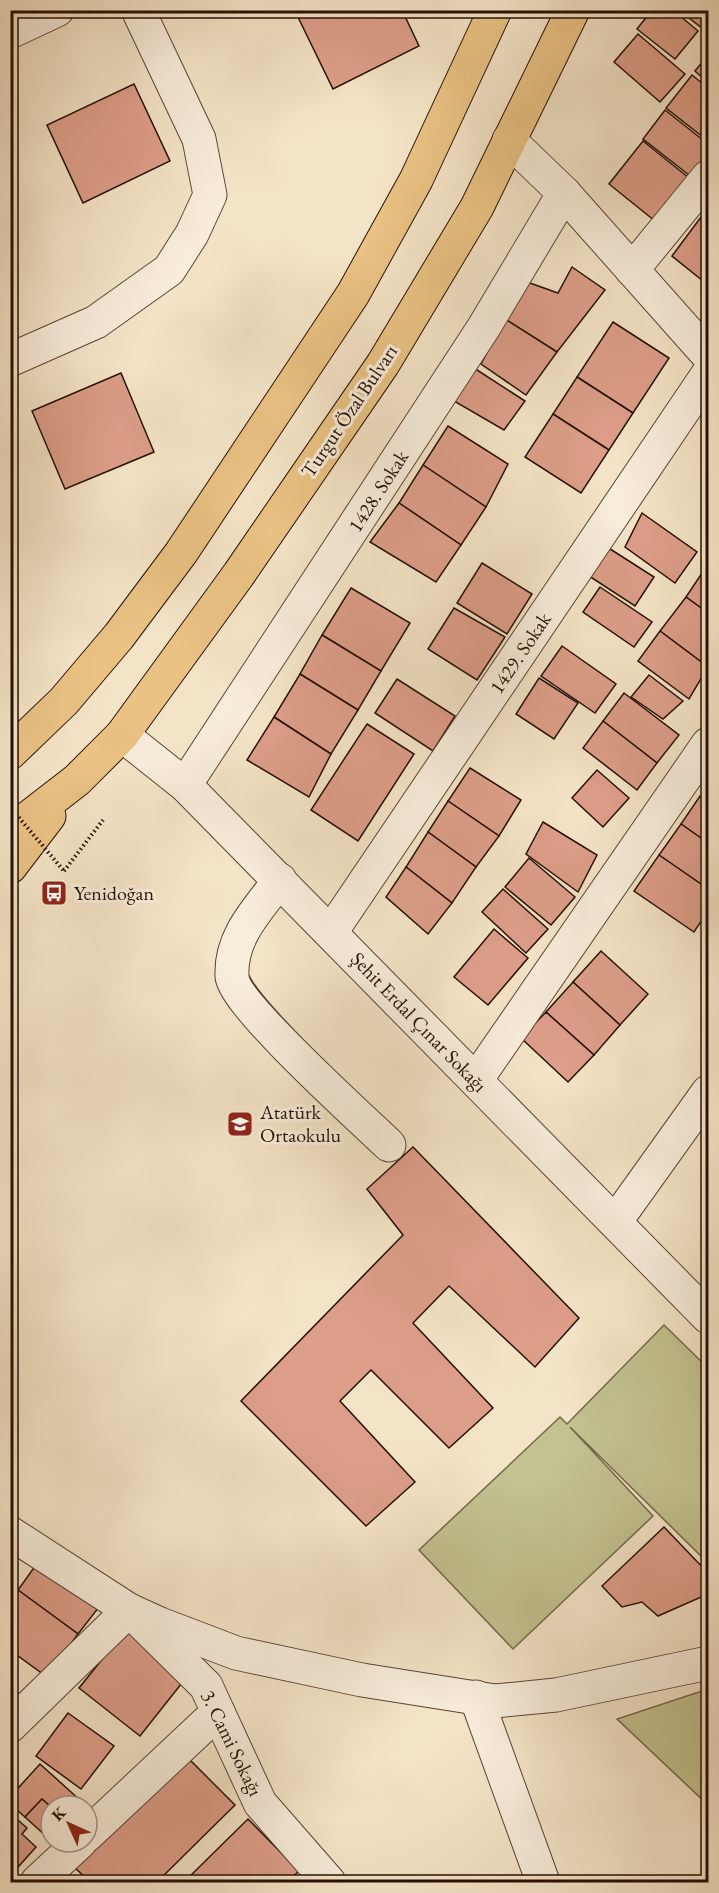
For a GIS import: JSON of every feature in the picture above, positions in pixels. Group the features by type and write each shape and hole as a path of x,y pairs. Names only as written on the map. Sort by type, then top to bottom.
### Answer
{"main road":[{"path":"10,753 64,701 181,553 353,294 416,180 495,10"},
{"name":"Turgut Özal Bulvarı","path":"77,780 122,735 239,574 383,364 477,207 573,10"},
{"path":"10,744 64,701"},
{"path":"10,832 77,780"},
{"path":"10,867 77,780"}],"street":[{"path":"10,32 57,10"},
{"path":"10,360 96,322 169,270 192,234 210,195 199,139 138,10"},
{"path":"508,140 564,193 708,355"},
{"path":"632,270 708,177"},
{"name":"1428. Sokak","path":"185,785 484,327 564,193"},
{"name":"1429. Sokak","path":"331,932 708,374"},
{"name":"Şehit Erdal Çınar Sokağı","path":"122,735 185,785 708,1317"},
{"path":"476,1080 708,744"},
{"path":"280,880 240,933 232,976 235,989 259,1018 389,1146"},
{"path":"615,1222 708,1092"},
{"path":"10,1533 129,1610 236,1653 362,1680 495,1701 556,1695 708,1663"},
{"path":"10,1726 129,1610"},
{"name":"3. Cami Sokağı","path":"129,1610 206,1686 260,1803 329,1882"},
{"path":"476,1697 543,1882"},
{"path":"99,1824 218,1712"},
{"path":"37,1882 67,1854"}],"path":[{"path":"10,807 64,871 103,820"}],"shaded area":[{"path":"664,1325 708,1368 708,1563 570,1427 653,1516 513,1649 419,1550 560,1417 567,1424"},
{"path":"708,1689 708,1805 617,1719"}],"building":[{"path":"300,10 402,10 419,46 333,89 296,13"},
{"path":"652,10 673,10 698,31 675,59 637,29"},
{"path":"679,10 708,10 707,32"},
{"path":"638,34 685,74 660,102 614,62"},
{"path":"708,55 708,83 695,71"},
{"path":"692,75 708,88 708,141 666,108"},
{"path":"134,84 170,161 83,203 47,125"},
{"path":"665,110 708,144 708,160 694,179 643,139"},
{"path":"643,141 689,178 655,221 609,184"},
{"path":"701,217 708,222 708,285 672,256"},
{"path":"572,267 605,290 557,352 505,319 527,282 558,293"},
{"path":"505,319 557,352 526,395 481,364"},
{"path":"613,322 669,358 633,413 577,377"},
{"path":"474,368 525,401 504,430 454,401"},
{"path":"121,373 154,452 65,489 32,411"},
{"path":"577,377 633,413 609,450 553,414"},
{"path":"553,414 609,450 581,493 525,457"},
{"path":"448,426 508,464 486,507 423,465"},
{"path":"423,465 486,507 461,545 399,503"},
{"path":"399,503 461,545 436,582 370,542"},
{"path":"642,513 697,552 675,583 625,547"},
{"path":"607,547 654,577 635,606 589,576"},
{"path":"482,563 532,594 507,634 457,603"},
{"path":"708,564 708,613 686,597"},
{"path":"600,587 652,622 634,647 583,612"},
{"path":"351,588 410,623 381,671 322,635"},
{"path":"686,597 708,613 708,667 660,631"},
{"path":"454,608 505,637 477,680 428,649"},
{"path":"660,631 708,667 689,699 638,661"},
{"path":"322,635 381,671 358,710 300,674"},
{"path":"562,646 616,684 595,713 541,676"},
{"path":"300,674 358,710 331,754 274,717"},
{"path":"649,675 683,701 663,719 631,697"},
{"path":"539,678 578,703 554,739 516,714"},
{"path":"397,679 455,716 433,751 375,713"},
{"path":"624,693 679,735 657,763 603,721"},
{"path":"274,717 331,754 309,797 247,760"},
{"path":"603,721 657,763 637,790 583,748"},
{"path":"367,724 414,754 358,841 311,810"},
{"path":"470,768 521,800 499,836 448,801"},
{"path":"597,770 629,798 603,827 572,798"},
{"path":"700,796 708,802 708,843 681,824"},
{"path":"448,801 499,836 476,867 428,832"},
{"path":"543,822 597,855 578,892 526,854"},
{"path":"681,824 708,843 708,889 659,855"},
{"path":"428,832 476,867 452,903 406,867"},
{"path":"659,855 708,889 708,911 694,932 634,891"},
{"path":"529,858 575,897 551,925 505,887"},
{"path":"406,867 452,903 428,934 386,897"},
{"path":"503,889 548,929 526,953 482,912"},
{"path":"494,929 528,958 488,1005 454,977"},
{"path":"601,951 648,994 620,1025 573,982"},
{"path":"573,982 620,1025 594,1055 546,1012"},
{"path":"546,1012 594,1055 568,1082 521,1038"},
{"path":"413,1147 579,1318 535,1367 449,1286 413,1323 493,1408 449,1448 371,1370 340,1401 415,1482 366,1526 241,1401 403,1235 367,1189"},
{"path":"664,1527 708,1573 708,1594 658,1616 642,1602 622,1607 602,1586"},
{"path":"38,1562 99,1607 78,1634 18,1590"},
{"path":"14,1587 78,1634 47,1677 10,1650 10,1591"},
{"path":"129,1626 189,1674 140,1736 79,1688"},
{"path":"68,1713 114,1746 81,1789 36,1756"},
{"path":"184,1754 235,1805 157,1882 90,1882 72,1865 83,1854 99,1854 99,1838"},
{"path":"40,1764 73,1794 39,1794 39,1802 25,1817 10,1804 10,1797"},
{"path":"39,1802 39,1830 25,1817"},
{"path":"10,1813 27,1828 22,1834 36,1847 10,1876"},
{"path":"248,1819 299,1871 287,1882 184,1882"}],"place":[{"name":"Yenidoğan","path":"54,893"},
{"name":"Atatürk Ortaokulu","path":"240,1124"}]}
